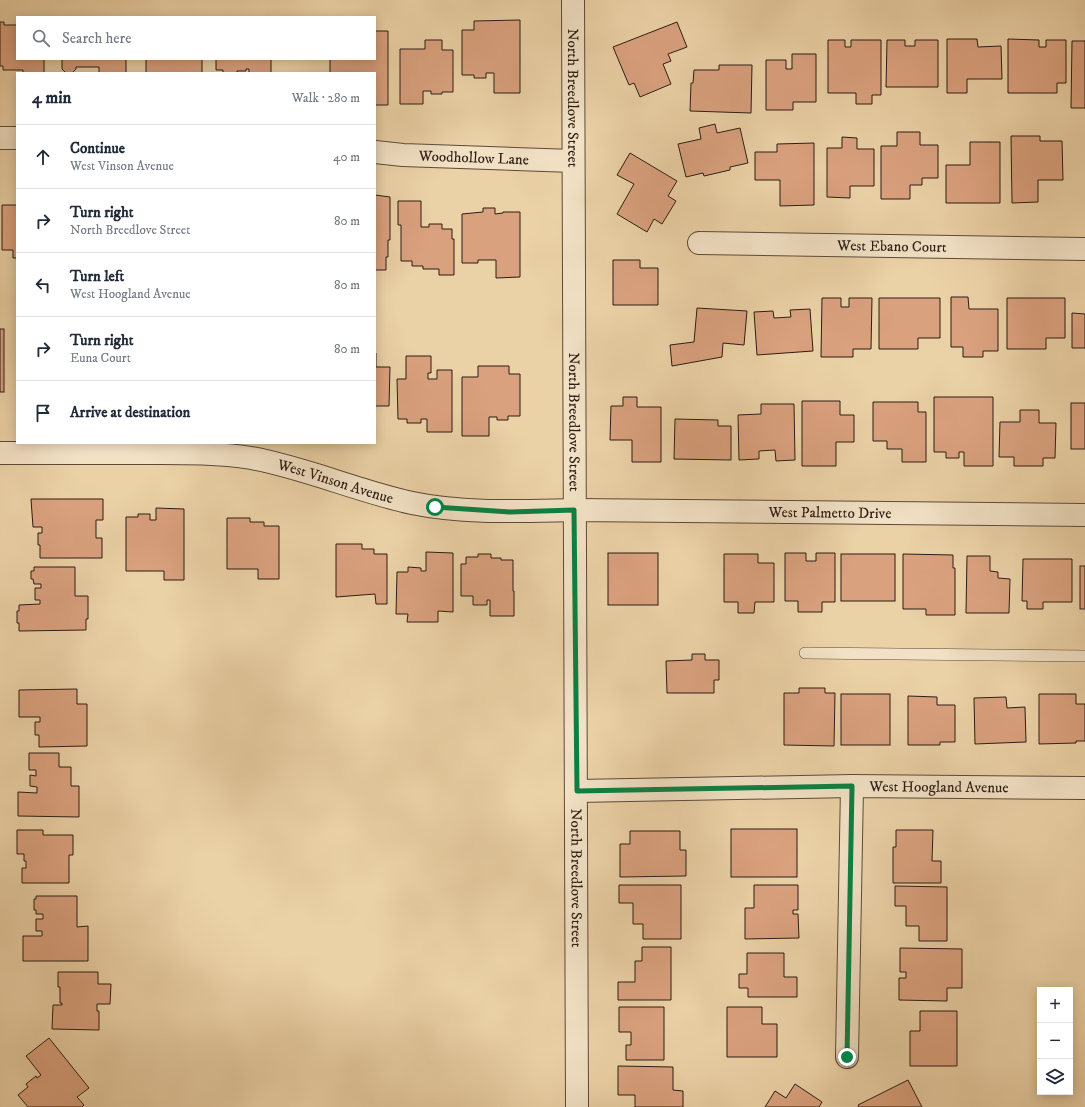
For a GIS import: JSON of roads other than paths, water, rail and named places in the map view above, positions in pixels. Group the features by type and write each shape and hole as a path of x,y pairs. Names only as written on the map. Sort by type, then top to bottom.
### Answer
{"street":[{"name":"North Breedlove Street","path":"573,0 577,1107"},
{"path":"0,138 16,138"},
{"name":"Woodhollow Lane","path":"376,152 403,155 573,161"},
{"name":"West Ebano Court","path":"698,244 1085,249"},
{"name":"West Vinson Avenue","path":"0,452 165,453 222,455 250,458 278,464 359,489 411,503 435,507 510,512 574,510"},
{"name":"West Palmetto Drive","path":"574,510 1085,515"},
{"path":"847,1057 852,786"},
{"name":"West Hoogland Avenue","path":"577,791 852,786 1085,788"}],"lane":[{"path":"805,653 1085,656"}]}
